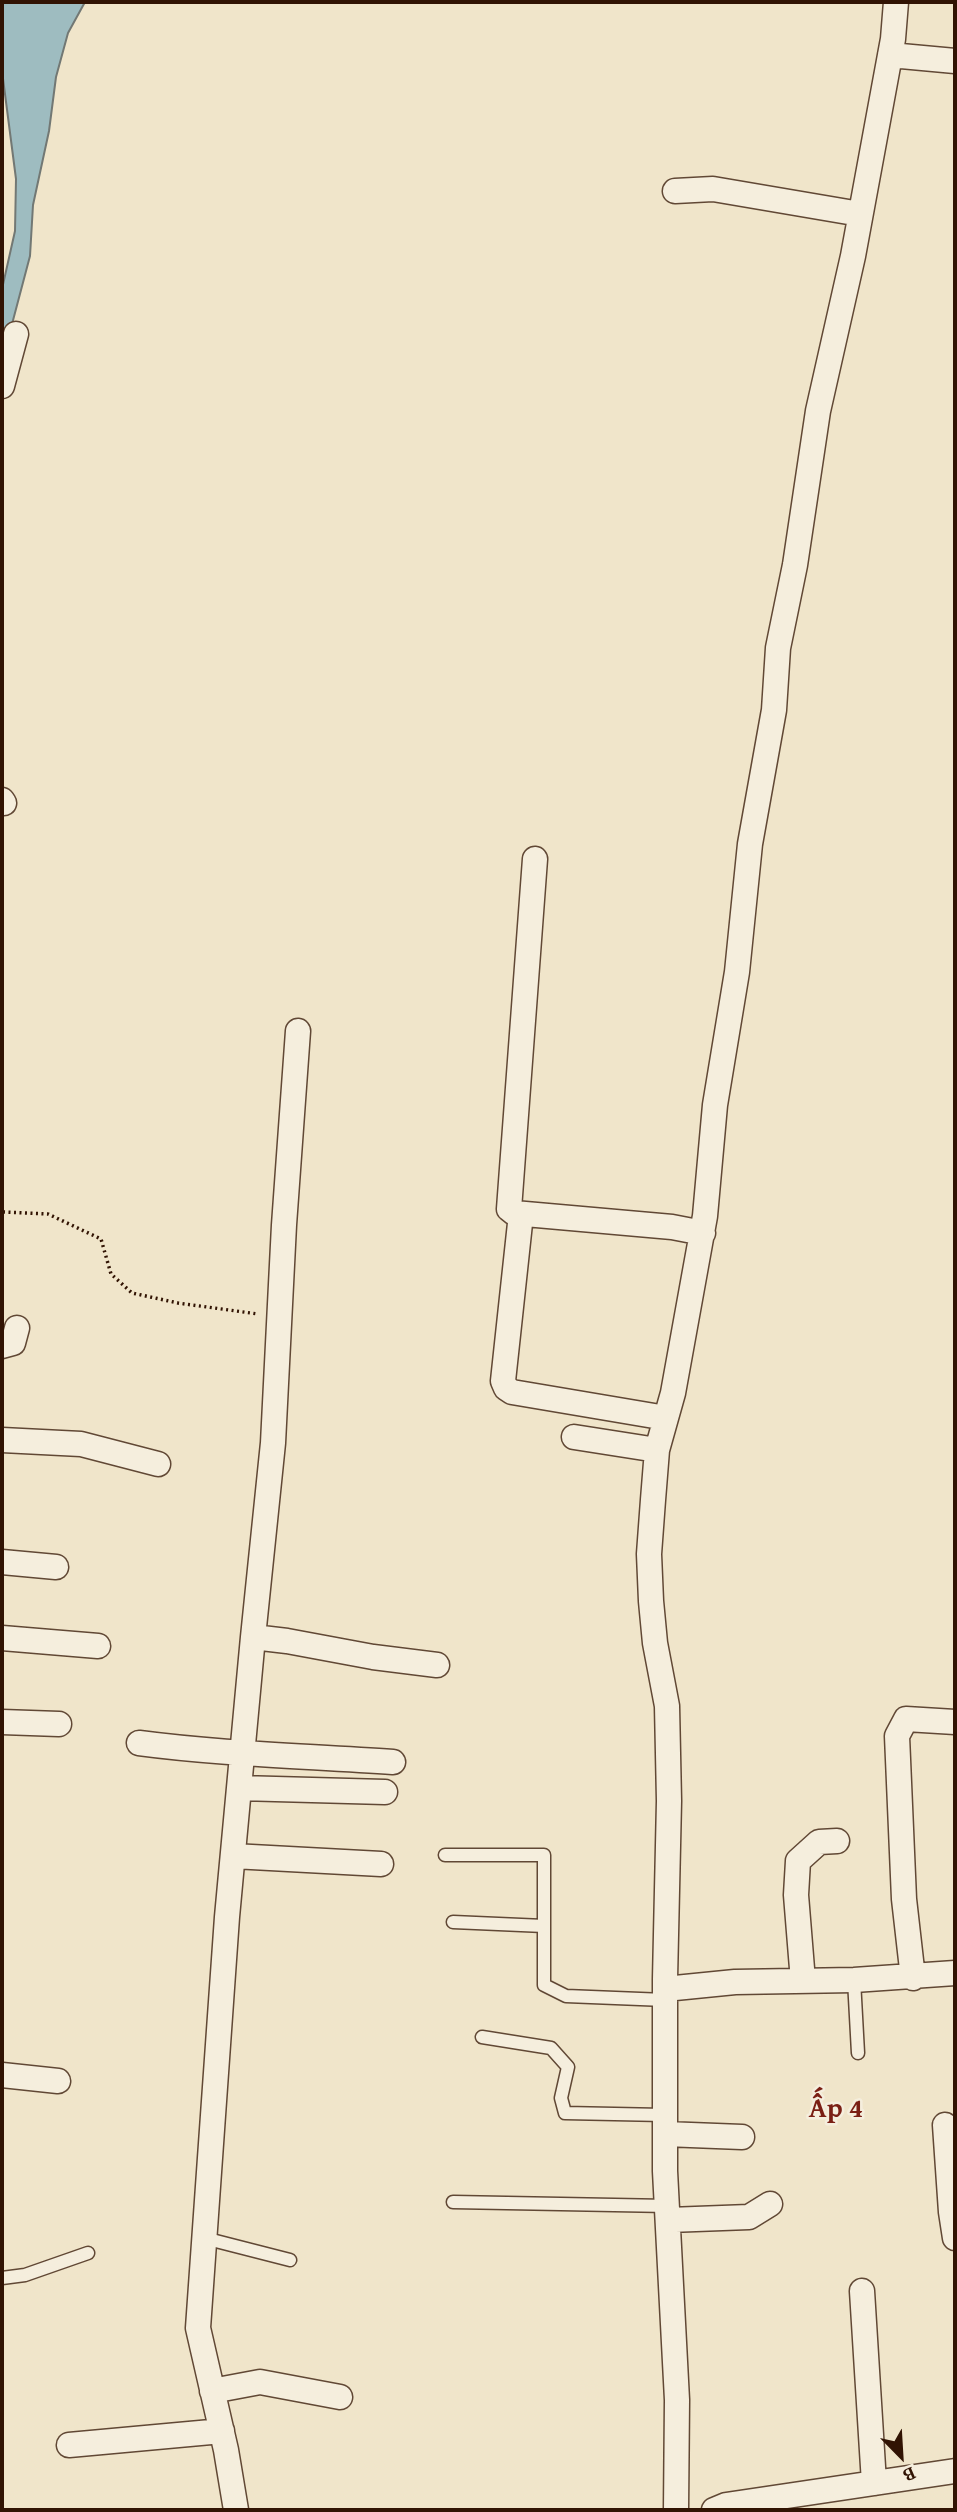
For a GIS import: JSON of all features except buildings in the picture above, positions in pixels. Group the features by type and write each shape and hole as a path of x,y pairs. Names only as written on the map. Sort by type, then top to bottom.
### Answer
{"street":[{"path":"677,2510 677,2400 664,2171 669,1801 667,1706 655,1643 649,1554 657,1450 686,1326 703,1233 715,1105 737,972 750,844 774,710 778,648 795,565 818,411 860,214 890,55 896,2"},
{"path":"890,55 955,61"},
{"path":"675,191 713,190 860,214"},
{"path":"2,386 16,334"},
{"path":"535,859 509,1209 521,1214 671,1227 703,1233"},
{"path":"236,2510 222,2431 198,2328 233,1856 273,1443 278,1315 298,1031"},
{"path":"521,1214 503,1381 506,1388 512,1392 666,1418"},
{"path":"574,1437 657,1450"},
{"path":"2,1440 81,1444 158,1464"},
{"path":"2,1562 56,1567"},
{"path":"2,1637 97,1646"},
{"path":"253,1637 287,1640 373,1657 437,1665"},
{"path":"913,1978 904,1899 897,1736 906,1719 955,1722"},
{"path":"2,1723 59,1724"},
{"path":"139,1744 190,1750 393,1762"},
{"path":"239,1788 385,1792"},
{"path":"803,1981 796,1895 798,1861 819,1842 836,1842"},
{"path":"233,1856 381,1864"},
{"path":"665,1995 734,1982 913,1978 955,1973"},
{"path":"2,2075 58,2081"},
{"path":"664,2125 741,2137"},
{"path":"945,2125 955,2238"},
{"path":"668,2213 749,2217 771,2204"},
{"path":"862,2291 874,2483"},
{"path":"212,2391 260,2382 340,2398"},
{"path":"69,2445 222,2431"},
{"path":"714,2510 726,2505 793,2503 874,2483 955,2471"}],"lane":[{"path":"445,1854 544,1855 544,1985 566,1996 665,1995"},
{"path":"453,1922 544,1926"},
{"path":"854,1980 858,2053"},
{"path":"482,2036 551,2048 568,2067 561,2098 565,2113 664,2125"},
{"path":"453,2202 668,2213"},
{"path":"204,2238 289,2260"},
{"path":"2,2278 25,2275 88,2253"}],"path":[{"path":"3,1212 48,1214 101,1239 111,1274 132,1293 247,1314 278,1315"}],"water":[{"path":"2,2 85,2 68,33 56,77 49,131 33,205 30,256 2,362 2,289 15,231 16,179 2,71"}],"district":[{"name":"Ấp 4","path":"836,2110"}]}
